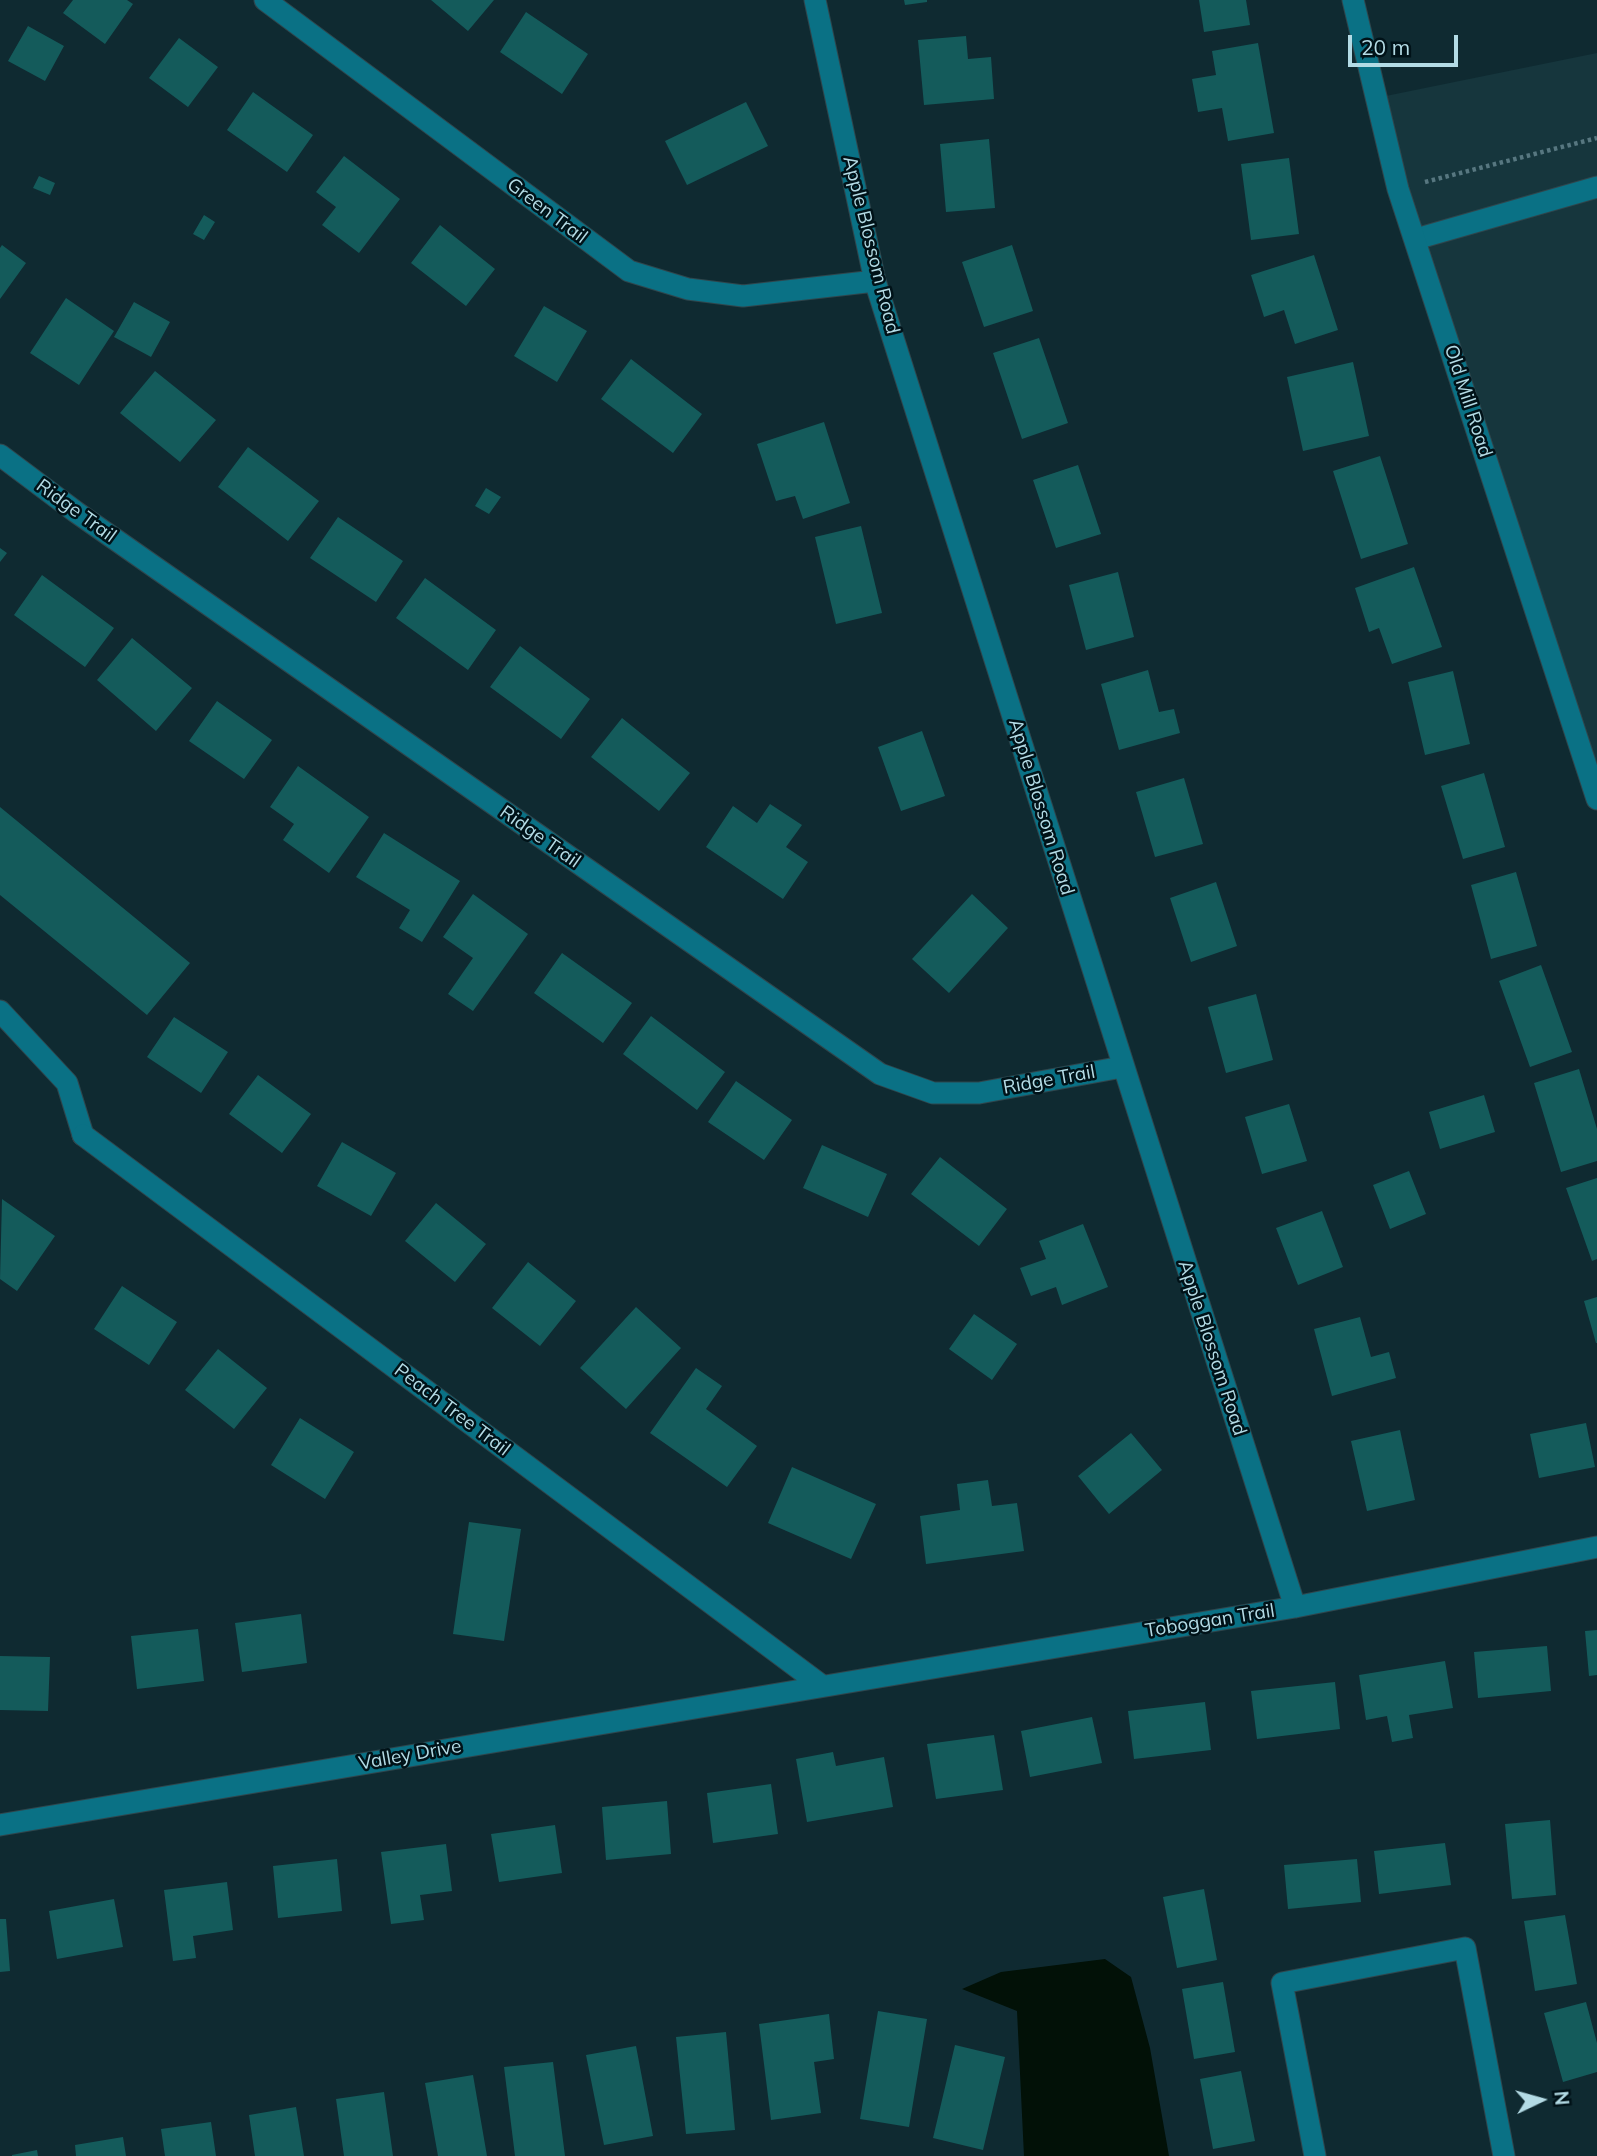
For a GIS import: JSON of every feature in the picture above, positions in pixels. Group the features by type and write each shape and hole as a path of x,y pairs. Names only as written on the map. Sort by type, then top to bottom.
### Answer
{"street":[{"name":"Green Trail","path":"265,0 629,271 688,289 743,296 876,281"},
{"name":"Apple Blossom Road","path":"815,0 876,281 1122,1067 1295,1607"},
{"name":"Old Mill Road","path":"1353,0 1398,189 1597,799"},
{"path":"1416,239 1597,187"},
{"name":"Ridge Trail","path":"0,454 76,513 880,1074 933,1093 979,1093 1122,1067"},
{"name":"Peach Tree Trail","path":"0,1011 67,1083 83,1135 821,1685"},
{"name":"Toboggan Trail","path":"821,1685 1295,1607 1597,1547"},
{"name":"Valley Drive","path":"0,1825 821,1685"},
{"path":"1315,2156 1282,1983 1465,1948 1504,2156"}],"path":[{"path":"1398,189 1597,138"}],"shaded area":[{"path":"1597,53 1597,799 1376,98"},
{"path":"1105,1959 1131,1977 1150,2048 1169,2156 1024,2156 1017,2011 962,1989 1001,1972"}],"building":[{"path":"73,0 127,0 133,4 105,44 63,13"},
{"path":"431,0 494,0 468,31"},
{"path":"904,0 927,0 927,2 905,5"},
{"path":"1199,0 1246,0 1250,25 1204,32"},
{"path":"526,12 588,54 562,94 500,52"},
{"path":"28,26 64,46 45,81 8,61"},
{"path":"966,36 968,59 991,57 994,99 924,105 918,40"},
{"path":"179,38 218,67 188,107 149,78"},
{"path":"1258,43 1274,133 1228,141 1222,108 1198,112 1192,79 1216,75 1212,51"},
{"path":"253,92 313,135 287,172 227,130"},
{"path":"746,102 768,146 687,185 665,141"},
{"path":"989,139 995,208 946,212 940,144"},
{"path":"344,156 400,199 359,253 322,225 336,207 316,192"},
{"path":"1289,158 1299,234 1251,240 1241,164"},
{"path":"39,176 55,183 50,195 33,188"},
{"path":"204,215 215,222 204,240 193,234"},
{"path":"440,225 495,269 466,306 411,263"},
{"path":"2,245 26,263 0,299 0,248"},
{"path":"1012,245 1033,311 984,327 962,262"},
{"path":"1314,255 1338,330 1295,344 1284,310 1264,317 1251,275"},
{"path":"66,298 114,331 79,385 30,353"},
{"path":"134,302 170,322 151,357 114,337"},
{"path":"544,306 587,331 557,382 514,356"},
{"path":"1039,338 1068,423 1022,439 993,353"},
{"path":"631,359 702,414 673,453 601,399"},
{"path":"1353,362 1369,436 1303,451 1287,377"},
{"path":"155,371 216,420 180,462 120,413"},
{"path":"824,422 850,503 803,519 795,496 776,501 757,444"},
{"path":"248,447 319,501 288,541 218,487"},
{"path":"1380,456 1408,544 1361,559 1333,471"},
{"path":"1078,465 1101,534 1056,548 1033,480"},
{"path":"486,488 501,497 489,514 475,506"},
{"path":"338,517 403,561 376,602 310,558"},
{"path":"861,526 882,613 836,624 815,537"},
{"path":"0,548 7,553 0,562"},
{"path":"1414,567 1442,647 1392,664 1379,628 1369,632 1355,588"},
{"path":"1118,572 1134,637 1086,650 1069,585"},
{"path":"42,575 114,628 85,667 14,615"},
{"path":"425,578 496,630 468,670 396,618"},
{"path":"132,638 192,688 156,731 97,680"},
{"path":"520,646 590,699 561,739 490,687"},
{"path":"1148,670 1159,712 1174,709 1180,733 1119,750 1101,684"},
{"path":"1453,671 1470,744 1425,755 1408,682"},
{"path":"217,701 272,740 244,779 189,741"},
{"path":"622,718 690,773 659,811 591,757"},
{"path":"922,731 945,796 901,811 878,747"},
{"path":"298,766 369,817 329,873 283,840 294,824 270,807"},
{"path":"1484,773 1505,847 1463,859 1441,786"},
{"path":"1184,778 1203,844 1155,857 1136,792"},
{"path":"770,804 802,825 786,847 808,862 783,899 706,847 733,806 757,823"},
{"path":"0,807 190,963 147,1015 0,895"},
{"path":"384,833 460,881 422,942 399,928 410,910 356,877"},
{"path":"1516,872 1537,946 1491,959 1471,885"},
{"path":"1216,882 1237,946 1191,962 1170,898"},
{"path":"473,894 528,934 473,1011 448,994 473,958 443,937"},
{"path":"972,894 1008,928 949,993 912,959"},
{"path":"562,953 632,1003 603,1043 534,993"},
{"path":"1541,965 1572,1052 1530,1067 1499,981"},
{"path":"1256,994 1273,1060 1226,1073 1208,1007"},
{"path":"651,1016 725,1072 697,1110 623,1054"},
{"path":"174,1017 228,1052 201,1093 147,1057"},
{"path":"1579,1069 1597,1129 1597,1161 1561,1172 1534,1083"},
{"path":"258,1075 311,1114 282,1153 229,1114"},
{"path":"736,1081 792,1120 764,1160 708,1122"},
{"path":"1484,1095 1495,1132 1440,1149 1429,1112"},
{"path":"1289,1104 1307,1161 1262,1174 1245,1117"},
{"path":"342,1142 396,1173 371,1216 317,1186"},
{"path":"822,1145 887,1174 868,1217 803,1188"},
{"path":"940,1157 1007,1209 979,1246 911,1194"},
{"path":"1409,1171 1426,1214 1390,1229 1373,1185"},
{"path":"1597,1178 1597,1259 1592,1261 1566,1188"},
{"path":"2,1199 55,1236 17,1291 0,1279"},
{"path":"436,1203 486,1244 455,1282 405,1241"},
{"path":"1322,1211 1343,1267 1298,1285 1276,1228"},
{"path":"1083,1224 1108,1287 1062,1305 1056,1287 1031,1296 1020,1268 1046,1259 1039,1241"},
{"path":"528,1262 576,1301 540,1346 492,1308"},
{"path":"122,1286 177,1322 149,1365 94,1329"},
{"path":"1597,1297 1597,1343 1596,1343 1584,1301"},
{"path":"636,1307 681,1348 626,1409 580,1368"},
{"path":"974,1314 1017,1344 992,1380 949,1349"},
{"path":"1360,1317 1371,1357 1389,1352 1396,1378 1332,1396 1314,1329"},
{"path":"218,1349 267,1388 234,1429 185,1390"},
{"path":"696,1368 722,1386 706,1409 757,1446 727,1487 650,1433"},
{"path":"300,1418 354,1452 325,1499 271,1465"},
{"path":"1586,1423 1595,1467 1539,1478 1530,1434"},
{"path":"1400,1430 1415,1500 1367,1511 1351,1441"},
{"path":"1131,1433 1162,1470 1109,1514 1078,1476"},
{"path":"792,1467 876,1504 851,1559 768,1523"},
{"path":"988,1480 992,1506 1017,1503 1024,1551 926,1564 920,1516 960,1510 957,1484"},
{"path":"469,1522 521,1529 504,1641 453,1634"},
{"path":"301,1614 307,1663 242,1672 235,1623"},
{"path":"198,1629 204,1681 137,1689 131,1636"},
{"path":"1597,1630 1597,1675 1589,1676 1585,1631"},
{"path":"1547,1646 1551,1691 1478,1698 1474,1652"},
{"path":"0,1656 50,1657 48,1711 0,1710"},
{"path":"1445,1661 1453,1708 1409,1715 1413,1738 1392,1742 1387,1716 1366,1720 1359,1675"},
{"path":"1335,1682 1340,1729 1257,1739 1251,1691"},
{"path":"1205,1702 1211,1750 1134,1759 1128,1711"},
{"path":"1092,1717 1102,1763 1030,1777 1021,1731"},
{"path":"994,1735 1003,1790 936,1799 927,1744"},
{"path":"833,1752 836,1766 884,1757 893,1807 807,1822 796,1759"},
{"path":"771,1784 778,1834 713,1843 707,1793"},
{"path":"667,1801 671,1854 606,1860 602,1807"},
{"path":"1550,1820 1556,1895 1512,1899 1505,1824"},
{"path":"555,1825 562,1873 499,1882 491,1834"},
{"path":"1445,1843 1451,1885 1379,1894 1374,1851"},
{"path":"446,1844 452,1891 420,1895 424,1920 391,1924 381,1852"},
{"path":"337,1859 342,1911 278,1918 273,1866"},
{"path":"1357,1859 1361,1902 1288,1909 1284,1865"},
{"path":"227,1882 233,1930 193,1936 196,1958 173,1961 164,1890"},
{"path":"1204,1889 1217,1960 1177,1968 1163,1897"},
{"path":"114,1899 123,1947 57,1959 49,1911"},
{"path":"1565,1915 1577,1984 1535,1991 1524,1921"},
{"path":"0,1919 6,1919 10,1971 0,1972"},
{"path":"1223,1982 1235,2052 1194,2059 1182,1989"},
{"path":"1586,2002 1597,2043 1597,2072 1563,2082 1544,2013"},
{"path":"878,2011 927,2019 909,2127 860,2119"},
{"path":"829,2014 834,2059 814,2062 821,2113 771,2120 759,2024"},
{"path":"726,2032 735,2130 686,2134 676,2037"},
{"path":"955,2045 1005,2057 983,2150 933,2138"},
{"path":"636,2046 653,2136 604,2145 586,2055"},
{"path":"553,2062 565,2156 515,2156 504,2067"},
{"path":"1241,2071 1255,2141 1213,2149 1200,2079"},
{"path":"473,2075 487,2156 438,2156 425,2083"},
{"path":"384,2092 393,2156 344,2156 336,2099"},
{"path":"296,2107 304,2156 255,2156 249,2115"},
{"path":"211,2122 216,2156 165,2156 161,2129"},
{"path":"123,2137 126,2156 76,2156 75,2145"},
{"path":"37,2150 38,2156 12,2156 12,2155"}]}
